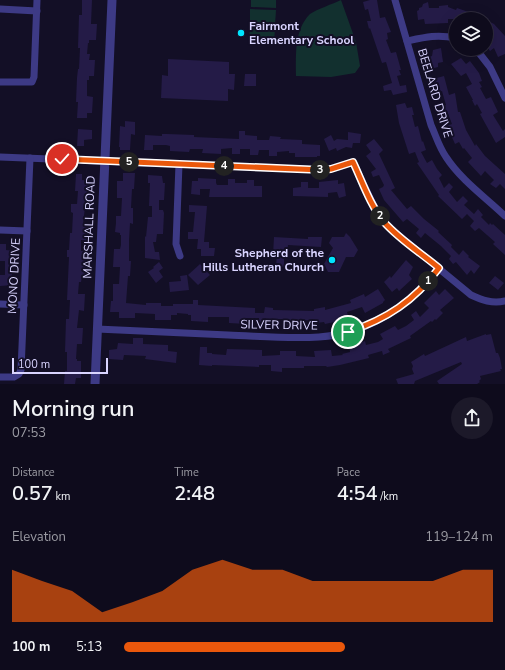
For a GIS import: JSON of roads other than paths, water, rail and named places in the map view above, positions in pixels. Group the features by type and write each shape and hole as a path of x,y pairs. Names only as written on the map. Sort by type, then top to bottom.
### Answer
{"street":[{"path":"0,82 32,82 34,77 37,0"},
{"name":"MARSHALL ROAD","path":"94,384 112,0"},
{"name":"BEELARD DRIVE","path":"395,0 432,126 442,150 456,171 505,216"},
{"path":"0,9 37,11"},
{"path":"407,41 429,36 449,37"},
{"path":"481,56 490,67 505,98"},
{"path":"0,157 322,170 331,169 353,162 373,204 384,221 397,234 471,295 484,301 505,301"},
{"name":"MONO DRIVE","path":"0,377 14,377 19,374 21,370 30,158"},
{"path":"178,164 176,244 180,256"},
{"path":"0,230 27,231"},
{"name":"SILVER DRIVE","path":"97,329 299,338 334,335 366,326 384,318 414,296 439,268"},
{"path":"0,304 24,304"}],"place":[{"name":"Fairmont Elementary School","path":"241,33"},
{"name":"Shepherd of the Hills Lutheran Church","path":"332,260"}]}
